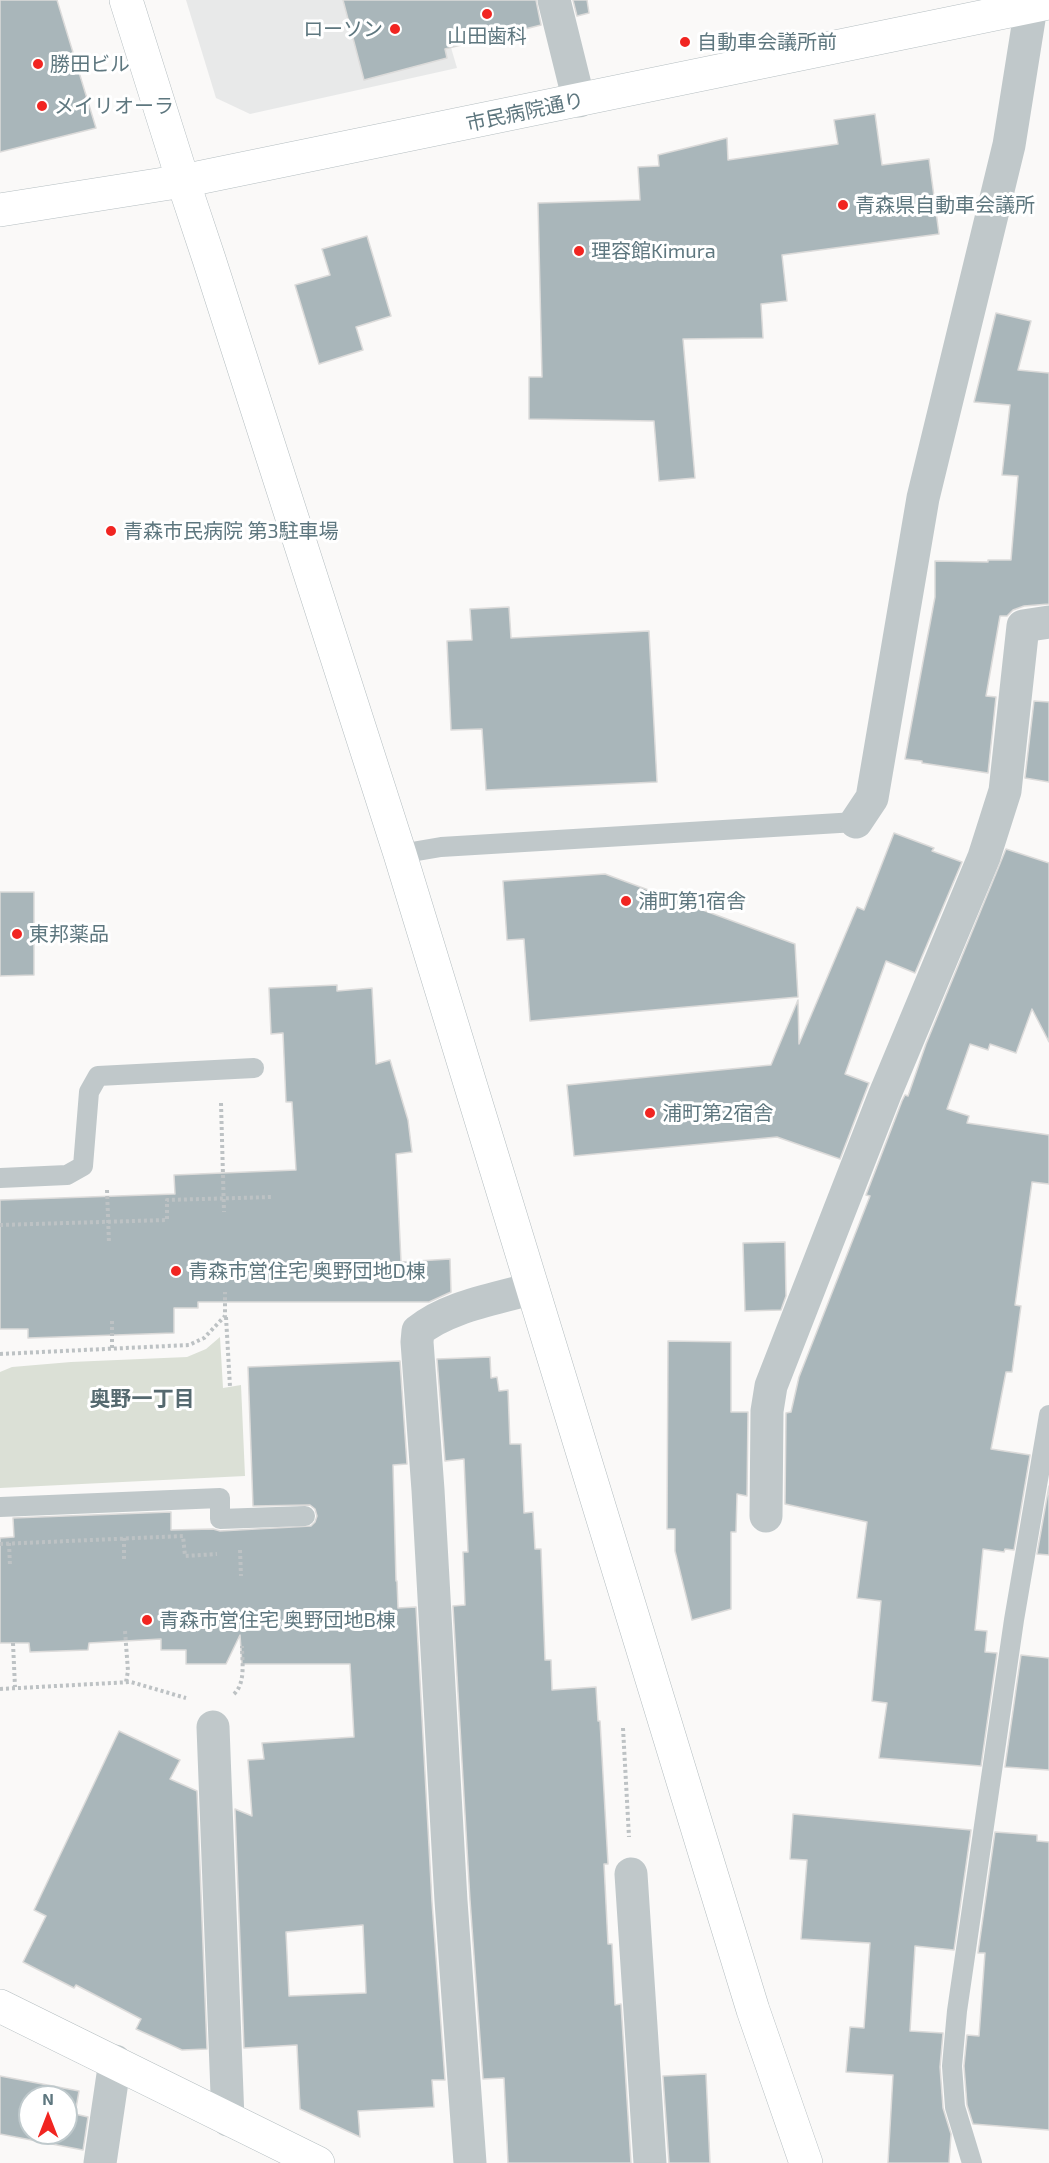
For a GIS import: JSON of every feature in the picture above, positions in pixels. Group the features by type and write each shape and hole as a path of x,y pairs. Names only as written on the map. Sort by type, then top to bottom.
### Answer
{"street":[{"path":"126,0 400,854 707,1862 753,2010 806,2163"},
{"path":"554,0 579,101"},
{"path":"856,822 872,798 923,498 1009,145 1040,5"},
{"name":"市民病院通り","path":"0,210 183,181 1040,5"},
{"path":"765,1516 767,1411 771,1386 885,1094 984,857 1005,791 1023,626 1049,621"},
{"path":"470,2163 450,1889 428,1490 417,1342 418,1331 450,1312 533,1288"},
{"path":"213,1727 228,2120"},
{"path":"631,1874 650,2163"},
{"path":"0,2006 116,2061 228,2120 277,2154 318,2163"},
{"path":"100,2163 116,2061"}],"lane":[{"path":"400,854 441,847 856,822"},
{"path":"0,1178 67,1174 83,1166 89,1092 98,1076 254,1068"},
{"path":"972,2163 955,2107 952,2066 957,2010 1014,1620 1049,1415"},
{"path":"0,1507 220,1498 220,1519 305,1516"}],"path":[{"path":"220,1069 224,1212"},
{"path":"83,1166 94,1174 106,1175 109,1243"},
{"path":"0,1225 167,1220 167,1200 272,1197"},
{"path":"225,1292 230,1387"},
{"path":"0,1354 189,1345 204,1338 225,1316"},
{"path":"112,1322 112,1349"},
{"path":"0,1544 183,1536 184,1556 218,1554"},
{"path":"124,1539 124,1561"},
{"path":"9,1544 10,1566"},
{"path":"229,1553 250,1552"},
{"path":"240,1553 242,1576"},
{"path":"125,1631 128,1671 126,1682"},
{"path":"13,1643 15,1687"},
{"path":"233,1696 239,1690 243,1670 242,1646"},
{"path":"0,1689 126,1682 195,1700"},
{"path":"623,1727 631,1874"}],"shaded area":[{"path":"186,0 437,0 457,68 250,114 216,98"},
{"path":"220,1337 223,1388 241,1385 245,1476 0,1488 0,1372 12,1367 71,1362 187,1357 206,1349"}],"building":[{"name":"勝田ビル","path":"0,0 57,0 96,128 0,152"},
{"name":"ローソン","path":"343,0 536,0 541,25 445,49 447,58 364,80"},
{"path":"573,0 587,0 589,13 577,16"},
{"path":"875,114 882,165 929,159 939,234 782,255 787,301 761,304 763,338 683,339 695,478 659,481 654,421 529,419 529,377 542,377 538,203 640,200 638,167 659,166 658,155 727,138 728,160 838,144 834,120"},
{"path":"367,236 391,316 356,327 363,350 319,364 295,285 330,275 322,249"},
{"path":"996,313 1031,321 1018,370 1049,373 1049,604 1024,606 1013,610 1007,616 1000,616 986,696 996,697 988,773 905,759 935,597 935,561 1011,560 1018,476 1002,475 1010,405 974,402"},
{"path":"509,607 511,638 649,631 657,782 486,790 482,729 451,730 447,641 472,640 470,609"},
{"path":"1034,701 1049,702 1049,782 1025,778"},
{"path":"894,833 934,848 932,851 962,862 915,973 886,961 845,1074 869,1083 840,1159 777,1137 574,1156 567,1085 771,1065 798,1000 799,1044 857,907 864,910"},
{"path":"1006,849 1049,863 1049,1042 1032,1009 1016,1053 990,1044 988,1050 970,1044 947,1109 969,1116 967,1123 1049,1135 1049,1184 1032,1182 1015,1305 1021,1306 1012,1372 1006,1372 991,1449 1030,1455 1014,1550 1005,1549 1004,1552 983,1549 975,1630 987,1631 985,1652 997,1653 981,1766 879,1758 887,1703 872,1701 881,1601 857,1598 867,1522 785,1504 786,1413 791,1412 799,1377 870,1196 866,1195 902,1101 905,1095 908,1096 926,1044"},
{"path":"605,874 795,944 798,997 530,1021 524,939 507,940 503,881"},
{"name":"東邦薬品","path":"0,892 34,892 34,975 0,976"},
{"path":"337,985 337,991 372,988 376,1064 390,1060 408,1120 412,1152 396,1154 401,1262 450,1259 451,1292 429,1302 198,1302 198,1308 174,1308 174,1333 28,1338 28,1329 0,1329 0,1200 175,1194 174,1175 296,1170 292,1102 286,1102 283,1033 271,1034 269,988"},
{"path":"785,1242 786,1296 781,1310 745,1311 743,1243"},
{"path":"668,1341 731,1342 731,1412 748,1412 747,1496 737,1494 736,1532 731,1532 731,1609 692,1620 675,1551 675,1529 667,1529"},
{"path":"490,1357 491,1378 497,1377 499,1391 508,1390 510,1444 521,1444 524,1513 533,1512 535,1549 541,1549 545,1660 551,1660 552,1690 596,1687 608,1864 604,1864 608,1944 612,1944 615,2005 621,2004 631,2163 508,2163 504,2078 483,2079 453,1606 465,1605 463,1552 468,1552 464,1459 445,1461 437,1359"},
{"path":"400,1361 407,1464 393,1465 396,1581 398,1608 416,1607 432,1902 445,2080 432,2080 434,2107 358,2111 360,2137 300,2109 297,2045 244,2048 235,1809 252,1816 248,1760 264,1759 262,1743 354,1737 350,1664 242,1664 240,1635 226,1664 186,1664 186,1650 161,1650 161,1639 89,1643 88,1650 30,1652 29,1643 0,1643 0,1538 14,1537 13,1518 171,1512 171,1530 213,1529 220,1531 311,1526 315,1522 317,1516 315,1509 310,1505 253,1506 248,1367","holes":["363,1925 366,1993 289,1996 286,1932"]},
{"path":"1049,1486 1049,1555 1037,1554"},
{"path":"1021,1655 1049,1658 1049,1770 1005,1767"},
{"path":"119,1731 180,1760 170,1779 197,1791 207,2049 182,2050 136,2029 141,2019 76,1985 74,1988 23,1962 46,1916 34,1910"},
{"path":"793,1814 971,1830 954,1950 915,1946 910,2031 943,2033 940,2067 943,2108 951,2134 949,2163 888,2163 893,2075 846,2072 850,2027 864,2028 870,1943 801,1939 807,1860 790,1859"},
{"path":"995,1832 1037,1835 1037,1841 1049,1842 1049,2130 973,2124 967,2105 964,2066 967,2035 979,2036 985,1953 978,1953"},
{"path":"706,2074 710,2163 669,2163 663,2076"},
{"path":"0,2076 47,2085 18,2085 18,2137 0,2134"},
{"path":"78,2115 88,2117 83,2150 57,2145 78,2145"}],"place":[{"name":"山田歯科","path":"487,14"},
{"name":"ローソン","path":"395,29"},
{"name":"自動車会議所前","path":"685,42"},
{"name":"勝田ビル","path":"38,64"},
{"name":"メイリオーラ","path":"42,106"},
{"name":"青森県自動車会議所","path":"843,205"},
{"name":"理容館Kimura","path":"579,251"},
{"name":"青森市民病院 第3駐車場","path":"111,531"},
{"name":"浦町第1宿舎","path":"626,901"},
{"name":"東邦薬品","path":"17,934"},
{"name":"浦町第2宿舎","path":"650,1113"},
{"name":"青森市営住宅 奥野団地D棟","path":"176,1271"},
{"name":"青森市営住宅 奥野団地B棟","path":"147,1620"}],"district":[{"name":"奥野一丁目","path":"142,1399"}]}
